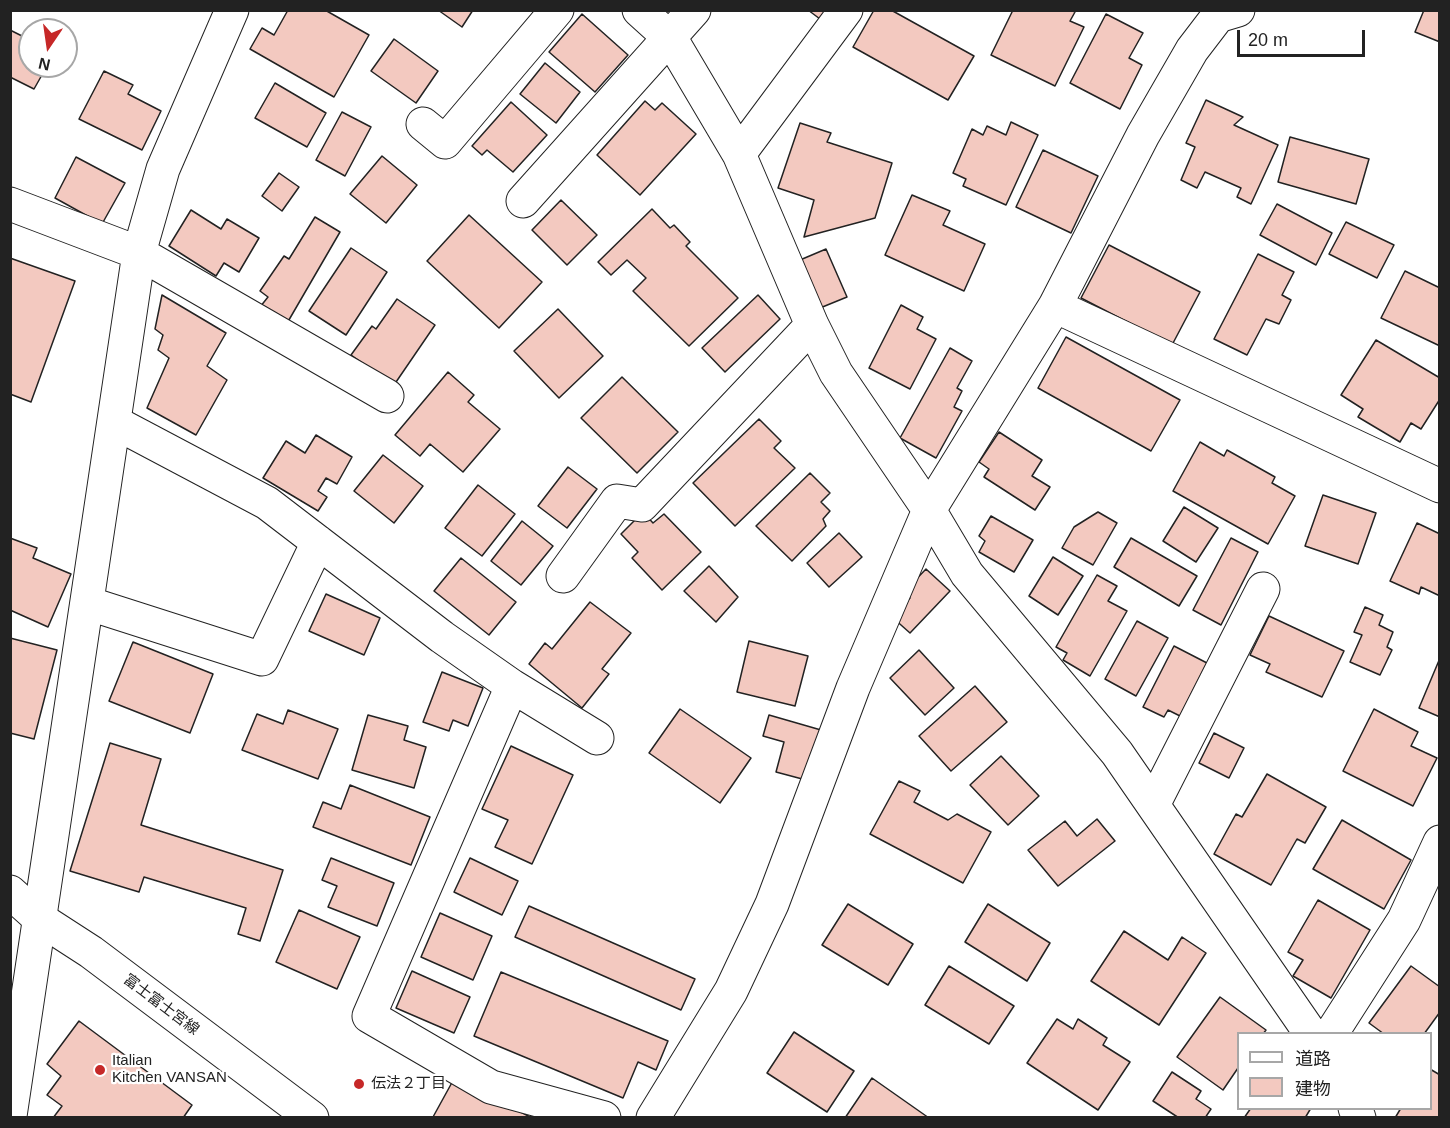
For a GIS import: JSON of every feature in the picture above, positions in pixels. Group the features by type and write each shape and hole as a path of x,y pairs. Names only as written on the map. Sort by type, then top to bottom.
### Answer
{"street":[{"path":"10,1116 139,253 163,169 232,10"},
{"path":"423,124 445,142 557,10"},
{"path":"639,10 670,39 739,154 812,325 836,373 929,510 967,574 1117,753 1310,1032"},
{"path":"523,201 694,10"},
{"path":"739,154 846,10"},
{"path":"653,1118 731,991 772,904 853,688 929,510 1055,306 1143,135 1192,50 1221,12"},
{"path":"10,204 139,253 387,396"},
{"path":"1055,306 1429,481"},
{"path":"563,576 617,501 642,505 812,325"},
{"path":"114,422 267,503 442,637 512,686 597,738"},
{"path":"87,603 262,658 318,542"},
{"path":"1154,805 1263,589"},
{"path":"512,686 369,1016 491,1087 604,1118"},
{"path":"1331,1032 1404,920 1440,842"},
{"name":"富士富士宮線","path":"12,894 40,919 91,952 312,1118"}],"building":[{"path":"288,10 325,10 369,35 334,97 250,49 262,28 274,35"},
{"path":"438,10 473,10 462,27"},
{"path":"808,10 826,10 820,19"},
{"path":"874,10 891,10 974,56 948,100 853,47"},
{"path":"1013,10 1071,10 1075,12 1070,21 1084,27 1055,86 991,55"},
{"path":"1424,10 1440,10 1440,42 1415,32"},
{"path":"582,14 628,55 595,92 549,52"},
{"path":"1106,14 1143,33 1129,58 1142,65 1120,109 1070,83"},
{"path":"10,30 18,34 18,78 40,78 34,89 10,77"},
{"path":"394,39 438,71 416,103 371,71"},
{"path":"545,63 580,92 556,123 520,94"},
{"path":"104,71 133,85 128,94 161,111 142,150 79,119"},
{"path":"275,83 326,113 307,147 255,118"},
{"path":"1206,100 1243,117 1234,125 1278,145 1251,204 1237,197 1241,188 1205,172 1197,188 1181,180 1195,147 1186,143"},
{"path":"645,101 655,110 662,103 696,134 640,195 597,155"},
{"path":"511,102 547,135 513,172 487,150 482,155 472,146"},
{"path":"342,112 371,127 345,176 316,160"},
{"path":"1011,122 1038,135 1006,205 963,186 966,179 953,173 972,129 983,135 987,126 1006,135"},
{"path":"800,123 831,133 827,142 892,163 875,218 804,237 814,200 778,188"},
{"path":"1290,137 1369,159 1356,204 1278,182"},
{"path":"1043,150 1098,176 1071,233 1016,207"},
{"path":"382,156 417,185 386,223 350,194"},
{"path":"76,157 125,183 102,224 55,198"},
{"path":"279,173 299,187 282,211 262,196"},
{"path":"912,195 950,211 943,225 985,244 964,291 885,255"},
{"path":"561,200 597,235 567,265 532,230"},
{"path":"1277,204 1332,233 1316,265 1260,235"},
{"path":"652,209 670,228 674,225 690,242 686,246 738,298 689,346 633,291 646,278 627,260 611,275 598,262"},
{"path":"191,210 221,229 227,219 259,238 239,272 224,263 216,276 169,246"},
{"path":"469,215 542,282 499,328 427,261"},
{"path":"315,217 340,232 286,325 260,307 268,297 260,291 284,256 289,259"},
{"path":"1346,222 1394,245 1377,278 1329,254"},
{"path":"1109,245 1200,292 1172,345 1081,298"},
{"path":"351,248 387,272 346,335 309,311"},
{"path":"826,249 847,297 820,308 800,260"},
{"path":"1258,254 1294,272 1282,295 1291,300 1279,324 1266,319 1247,355 1214,339"},
{"path":"10,258 75,281 31,402 10,394"},
{"path":"1405,271 1440,288 1440,346 1381,318"},
{"path":"162,295 226,333 207,366 227,380 196,435 147,408 169,358 158,350 163,335 155,329"},
{"path":"758,295 780,319 725,372 702,348"},
{"path":"397,299 435,325 394,385 351,355 372,326 376,329"},
{"path":"901,305 923,317 917,329 936,339 910,389 869,368"},
{"path":"558,309 603,356 559,398 514,351"},
{"path":"1066,337 1180,400 1151,451 1038,388"},
{"path":"1376,340 1440,378 1440,399 1421,429 1411,423 1400,442 1358,417 1363,409 1341,395"},
{"path":"950,348 972,361 957,388 962,391 954,407 962,411 936,458 900,438"},
{"path":"448,372 474,395 468,402 500,429 463,472 430,444 420,456 395,435"},
{"path":"622,377 678,432 637,473 581,418"},
{"path":"759,419 781,441 774,448 795,468 735,526 693,483"},
{"path":"999,432 1042,460 1032,476 1050,487 1035,510 984,477 989,469 979,462"},
{"path":"316,435 352,457 337,484 326,478 318,491 327,497 318,511 263,478 286,441 305,453"},
{"path":"1200,442 1224,456 1227,450 1275,477 1272,483 1295,496 1268,544 1173,491"},
{"path":"383,455 423,486 394,523 354,491"},
{"path":"568,467 597,489 567,528 538,506"},
{"path":"810,473 830,493 821,502 830,511 823,519 826,526 792,561 756,526"},
{"path":"478,485 515,514 482,556 445,528"},
{"path":"1323,495 1376,513 1358,564 1305,546"},
{"path":"1184,507 1218,528 1196,562 1163,541"},
{"path":"643,512 653,523 664,514 701,552 662,590 632,558 638,552 621,534"},
{"path":"1098,512 1117,523 1093,565 1062,548 1074,527"},
{"path":"991,516 1033,540 1014,572 979,552 985,541 979,536"},
{"path":"522,521 553,546 521,585 491,561"},
{"path":"1417,523 1440,534 1440,596 1421,587 1419,594 1390,581"},
{"path":"839,533 862,557 829,587 807,563"},
{"path":"10,538 37,548 33,558 71,574 48,627 10,610"},
{"path":"1131,538 1197,576 1179,606 1114,567"},
{"path":"1231,538 1258,552 1221,625 1193,610"},
{"path":"1053,557 1083,576 1058,615 1029,596"},
{"path":"461,558 516,602 489,635 434,591"},
{"path":"709,566 738,597 716,622 684,591"},
{"path":"926,569 950,591 910,633 892,617 910,598 904,592"},
{"path":"1097,575 1117,586 1108,601 1127,611 1090,676 1063,660 1067,653 1056,647"},
{"path":"326,594 380,618 364,655 309,631"},
{"path":"590,602 631,633 602,669 609,674 582,708 529,664 545,643 552,649"},
{"path":"1365,607 1383,615 1379,625 1393,632 1387,647 1392,650 1380,675 1350,662 1362,635 1354,632"},
{"path":"1269,616 1344,651 1322,697 1266,672 1270,664 1250,655"},
{"path":"1137,621 1168,638 1136,696 1105,679"},
{"path":"10,638 57,650 34,739 10,733"},
{"path":"749,641 808,656 795,706 737,692"},
{"path":"133,642 213,674 190,733 109,701"},
{"path":"1174,646 1207,663 1180,716 1168,710 1164,717 1143,707"},
{"path":"919,650 954,688 925,715 890,678"},
{"path":"1440,658 1440,717 1419,708"},
{"path":"442,672 483,688 468,726 453,720 449,731 423,722"},
{"path":"975,686 1007,722 951,771 919,736"},
{"path":"680,709 751,758 720,803 649,753"},
{"path":"1374,709 1418,732 1411,746 1437,758 1413,806 1343,771"},
{"path":"288,710 338,729 318,779 242,750 257,714 283,724"},
{"path":"368,715 408,726 404,740 426,747 414,788 352,770"},
{"path":"769,715 821,730 806,780 776,772 784,742 763,736"},
{"path":"1214,733 1244,748 1229,778 1199,763"},
{"path":"110,743 161,759 141,825 283,870 260,941 238,934 246,908 144,877 139,892 70,871"},
{"path":"511,746 573,775 532,864 495,847 508,820 482,809"},
{"path":"1001,756 1039,796 1008,825 970,785"},
{"path":"1267,774 1326,807 1305,843 1297,839 1271,885 1214,854 1236,814 1242,817"},
{"path":"899,781 920,791 914,802 948,820 957,814 991,832 963,883 870,834"},
{"path":"350,785 430,817 411,865 313,827 323,802 341,809"},
{"path":"1097,819 1115,841 1058,886 1028,850 1065,821 1077,836"},
{"path":"1342,820 1411,860 1384,909 1313,869"},
{"path":"331,858 394,883 377,926 328,907 337,886 322,880"},
{"path":"470,858 518,881 502,915 454,892"},
{"path":"1318,900 1370,930 1331,998 1293,976 1303,960 1288,952"},
{"path":"848,904 913,944 888,985 822,945"},
{"path":"988,904 1050,943 1027,981 965,942"},
{"path":"529,906 695,979 681,1010 515,937"},
{"path":"299,910 360,937 337,989 276,962"},
{"path":"440,913 492,936 473,980 421,957"},
{"path":"1124,931 1168,960 1182,937 1206,953 1159,1025 1091,981"},
{"path":"949,966 1014,1006 989,1044 925,1005"},
{"path":"1411,966 1440,987 1440,1012 1425,1032 1381,1032 1369,1023"},
{"path":"412,971 470,997 454,1033 396,1008"},
{"path":"501,972 668,1041 656,1070 638,1062 623,1098 474,1036"},
{"path":"1220,997 1266,1030 1264,1032 1237,1032 1237,1069 1223,1090 1177,1057"},
{"path":"1057,1019 1073,1029 1078,1019 1107,1038 1103,1045 1130,1062 1098,1110 1027,1063"},
{"name":"Italian Kitchen VANSAN","path":"79,1021 192,1105 183,1118 53,1118 62,1106 47,1095 61,1076 47,1064"},
{"path":"794,1032 854,1071 827,1112 767,1073"},
{"path":"1432,1070 1440,1075 1440,1118 1395,1118 1400,1110 1432,1110"},
{"path":"1172,1072 1201,1091 1196,1099 1211,1109 1205,1118 1179,1118 1153,1101"},
{"path":"455,1077 532,1118 433,1117"},
{"path":"872,1078 929,1118 845,1118"},
{"path":"1250,1110 1310,1110 1305,1118 1244,1118"}],"place":[{"name":"Italian Kitchen VANSAN","path":"100,1070"},
{"name":"伝法２丁目","path":"359,1084"}]}
